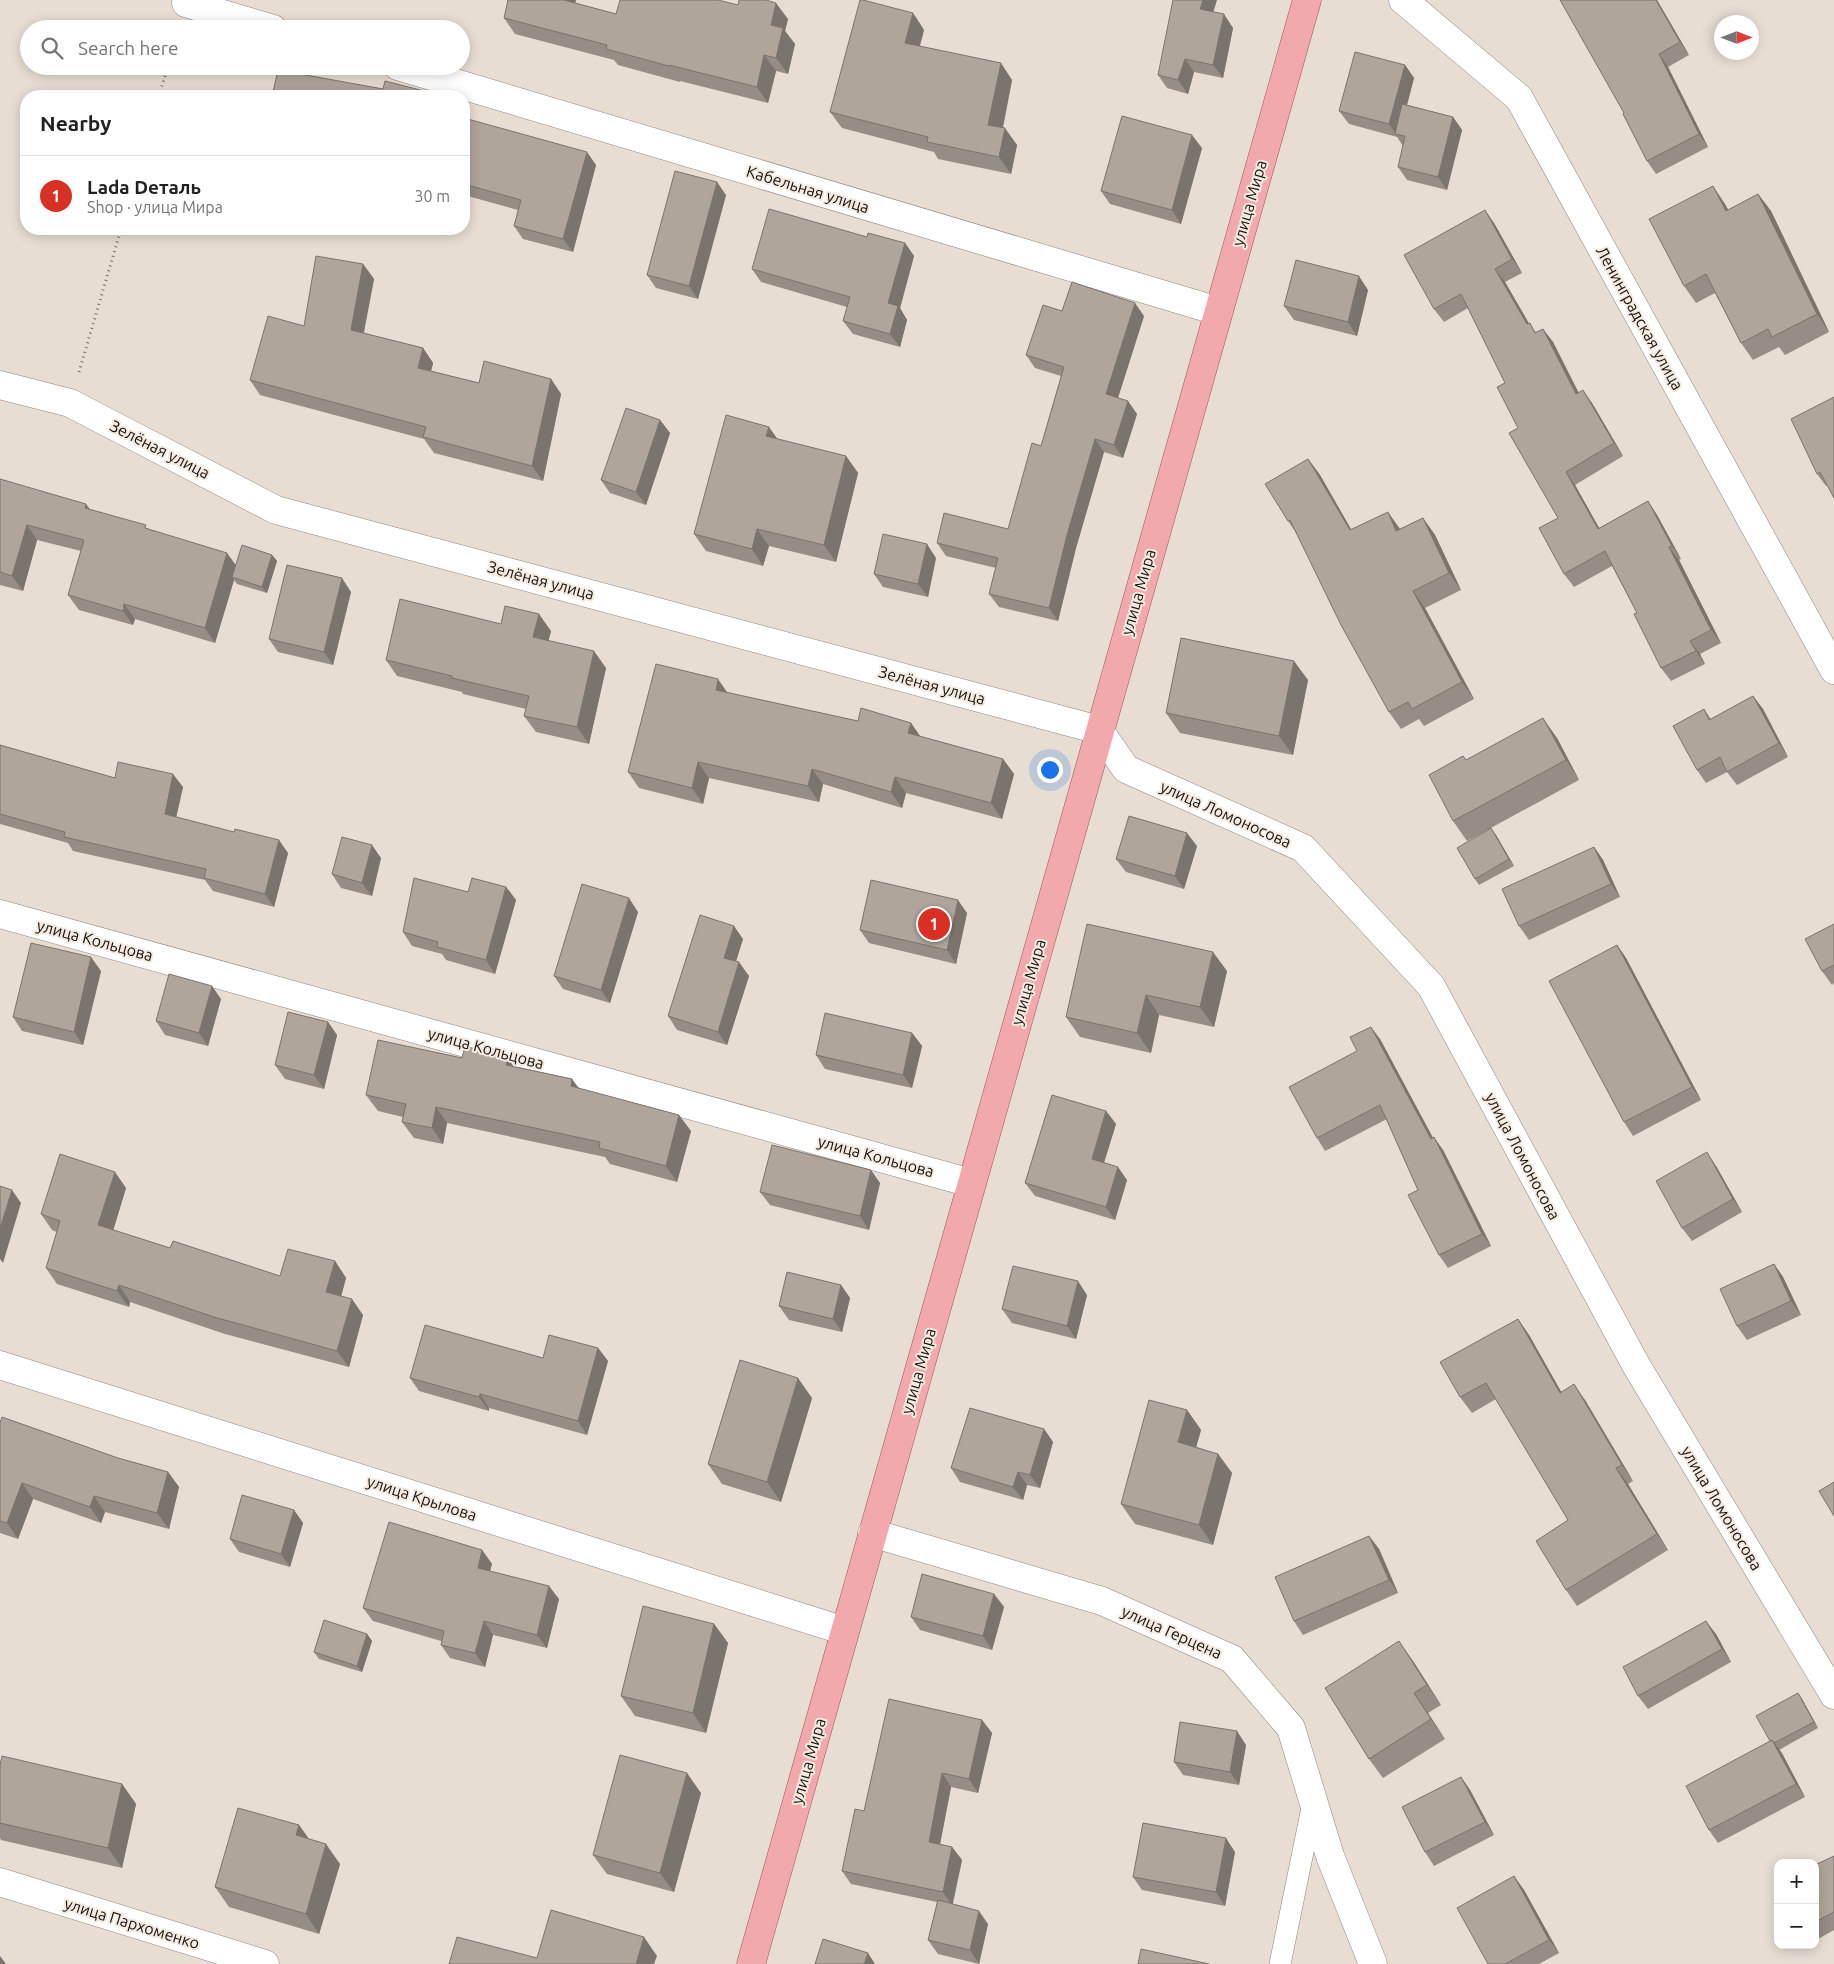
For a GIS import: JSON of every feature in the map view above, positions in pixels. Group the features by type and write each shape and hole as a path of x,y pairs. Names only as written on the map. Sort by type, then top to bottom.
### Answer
{"main road":[{"name":"улица Мира","path":"751,1964 1307,0"}],"street":[{"name":"Ленинградская улица","path":"1404,0 1519,98 1834,670"},
{"path":"186,3 243,20"},
{"name":"Кабельная улица","path":"428,75 1218,311"},
{"name":"Зелёная улица","path":"0,385 70,403 276,510 1099,730"},
{"name":"улица Ломоносова","path":"1099,730 1126,769 1303,848 1430,986 1636,1365 1834,1695"},
{"name":"улица Кольцова","path":"0,914 971,1182"},
{"name":"улица Крылова","path":"0,1365 845,1632"},
{"name":"улица Герцена","path":"872,1532 1102,1601 1232,1659 1291,1728 1330,1856 1373,1964"},
{"name":"улица Пархоменко","path":"0,1882 265,1964"}],"lane":[{"path":"1280,1964 1313,1801"}],"path":[{"path":"161,90 165,75"},
{"path":"70,403 119,235"}],"building":[{"path":"508,0 564,0 616,14 620,0 718,0 738,5 739,0 766,0 776,3 771,25 783,28 776,58 764,55 757,87 606,49 607,45 504,18"},
{"path":"860,0 913,13 905,43 1001,63 988,125 1005,128 999,157 927,142 928,137 830,112"},
{"path":"1173,0 1203,0 1200,9 1224,14 1213,65 1185,59 1178,80 1158,75"},
{"path":"1560,0 1656,0 1680,42 1659,54 1699,134 1647,161 1624,113"},
{"path":"1355,52 1405,65 1389,124 1339,111"},
{"path":"277,75 306,75 383,89 385,81 420,90 273,90"},
{"path":"1402,104 1453,117 1438,177 1398,167 1405,136 1395,134"},
{"path":"1122,116 1192,135 1172,210 1101,191"},
{"path":"470,120 587,152 563,239 514,226 521,200 470,186"},
{"path":"675,171 717,182 689,286 647,275"},
{"path":"1713,186 1726,211 1758,194 1817,314 1772,337 1768,329 1741,343 1706,274 1684,286 1649,219"},
{"path":"769,209 867,237 868,233 905,243 888,303 898,306 890,334 843,321 850,297 752,269"},
{"path":"1485,210 1512,259 1495,269 1527,324 1530,323 1535,333 1543,329 1576,394 1583,390 1614,443 1566,472 1598,529 1648,501 1672,546 1669,547 1711,630 1690,641 1696,651 1661,668 1634,614 1637,613 1605,551 1564,574 1539,528 1558,518 1509,433 1518,428 1497,387 1505,383 1461,294 1434,309 1404,255"},
{"path":"316,256 363,264 351,330 423,348 418,368 479,383 484,361 551,379 532,466 423,437 426,427 250,380 268,316 304,326"},
{"path":"1296,260 1359,276 1348,322 1284,306"},
{"path":"1072,282 1135,303 1106,394 1128,401 1114,445 1095,439 1067,535 1049,608 989,594 998,558 937,543 944,513 1008,529 1032,443 1041,446 1064,367 1026,355 1043,305 1062,311"},
{"path":"1834,397 1834,498 1820,472 1817,474 1791,419"},
{"path":"626,408 660,420 636,492 601,480"},
{"path":"726,415 769,427 766,436 846,456 824,545 757,529 752,549 694,534"},
{"path":"1308,459 1350,530 1388,512 1396,531 1423,518 1449,573 1413,591 1462,682 1412,709 1408,702 1389,712 1341,625 1290,520 1288,521 1265,484"},
{"path":"0,479 86,504 85,508 146,525 145,528 227,553 205,628 124,604 123,611 68,595 84,540 27,525 12,576 0,572"},
{"path":"883,534 927,544 918,584 874,574"},
{"path":"242,545 272,555 262,587 232,577"},
{"path":"287,565 342,578 324,652 269,639"},
{"path":"400,599 501,624 505,606 539,614 533,637 594,651 577,727 524,716 529,696 386,660"},
{"path":"1181,638 1294,661 1279,736 1166,713"},
{"path":"656,664 718,679 716,690 858,721 861,708 911,723 908,733 1003,759 991,803 895,777 891,792 812,769 808,786 698,762 692,788 628,772"},
{"path":"1753,696 1779,743 1727,772 1720,757 1697,770 1673,726 1704,709 1709,720"},
{"path":"1543,718 1566,760 1453,821 1429,775 1463,756 1466,760"},
{"path":"0,745 115,778 118,762 173,774 165,814 234,832 235,829 279,840 265,894 204,878 206,869 64,837 65,832 0,814"},
{"path":"1129,816 1187,833 1175,876 1116,859"},
{"path":"1491,828 1509,859 1475,879 1457,848"},
{"path":"342,837 372,845 362,883 332,874"},
{"path":"1594,847 1611,884 1519,926 1502,889"},
{"path":"414,878 468,892 472,878 506,887 486,960 437,947 438,942 403,932"},
{"path":"871,880 958,900 947,950 860,930"},
{"path":"582,884 629,898 601,990 554,976"},
{"path":"700,915 734,926 724,958 739,962 718,1032 668,1016"},
{"path":"1087,924 1213,952 1200,1007 1146,995 1137,1033 1066,1017"},
{"path":"1834,924 1834,965 1822,971 1805,939"},
{"path":"31,943 91,957 74,1032 13,1017"},
{"path":"1617,945 1692,1087 1624,1122 1549,981"},
{"path":"169,974 212,986 199,1033 156,1021"},
{"path":"288,1012 328,1022 314,1075 275,1065"},
{"path":"825,1013 912,1033 903,1075 816,1055"},
{"path":"1371,1027 1431,1139 1434,1137 1482,1234 1439,1255 1408,1195 1418,1190 1380,1105 1317,1138 1289,1087 1357,1051 1350,1037"},
{"path":"378,1040 462,1058 465,1046 508,1058 506,1065 572,1079 571,1086 679,1115 666,1166 599,1148 600,1142 436,1107 432,1128 402,1122 406,1104 366,1095"},
{"path":"1052,1095 1106,1111 1092,1159 1118,1167 1106,1207 1025,1183"},
{"path":"772,1145 871,1170 860,1216 760,1192"},
{"path":"1707,1152 1733,1199 1682,1228 1656,1181"},
{"path":"60,1154 115,1172 98,1225 170,1248 173,1241 280,1276 288,1249 335,1261 326,1292 352,1299 337,1351 214,1317 119,1285 117,1291 46,1268 60,1221 41,1214"},
{"path":"0,1186 12,1190 0,1228"},
{"path":"1774,1264 1791,1301 1737,1326 1720,1289"},
{"path":"1013,1266 1078,1281 1067,1326 1002,1309"},
{"path":"787,1272 841,1285 833,1319 779,1306"},
{"path":"1518,1319 1560,1393 1574,1384 1622,1465 1616,1468 1657,1534 1566,1590 1536,1541 1568,1520 1486,1383 1460,1397 1440,1362"},
{"path":"425,1325 543,1358 549,1335 598,1348 578,1421 480,1394 479,1397 410,1378"},
{"path":"740,1360 798,1378 767,1482 708,1464"},
{"path":"1149,1400 1187,1410 1178,1442 1218,1454 1199,1525 1121,1504"},
{"path":"970,1408 1044,1429 1030,1475 1018,1472 1013,1487 951,1468"},
{"path":"2,1417 118,1458 168,1472 157,1513 94,1496 90,1507 22,1483 7,1523 0,1521 0,1423"},
{"path":"1834,1482 1834,1516 1819,1491"},
{"path":"242,1495 294,1510 281,1554 230,1539"},
{"path":"389,1522 482,1550 478,1568 549,1586 537,1635 484,1621 475,1653 441,1645 444,1631 363,1608"},
{"path":"1369,1536 1389,1580 1294,1621 1275,1577"},
{"path":"922,1574 994,1594 983,1636 911,1617"},
{"path":"643,1606 714,1624 693,1713 621,1696"},
{"path":"324,1620 367,1634 357,1666 314,1652"},
{"path":"1706,1621 1722,1649 1638,1696 1623,1667"},
{"path":"1399,1641 1427,1685 1414,1693 1431,1719 1369,1759 1325,1688"},
{"path":"1798,1693 1814,1722 1774,1743 1772,1740 1770,1741 1756,1716"},
{"path":"889,1699 982,1720 969,1779 942,1773 929,1842 952,1847 943,1892 842,1871 855,1809 864,1811"},
{"path":"1180,1722 1237,1731 1230,1772 1174,1762"},
{"path":"1772,1740 1796,1784 1709,1830 1686,1786"},
{"path":"620,1755 687,1773 660,1873 593,1855"},
{"path":"2,1756 122,1784 108,1848 0,1823 0,1765"},
{"path":"1461,1777 1485,1822 1425,1852 1402,1807"},
{"path":"238,1808 299,1825 296,1835 326,1844 306,1914 215,1887"},
{"path":"1143,1823 1226,1838 1216,1892 1133,1877"},
{"path":"1834,1856 1834,1912 1819,1920 1819,1904 1819,1863"},
{"path":"1514,1876 1549,1940 1505,1964 1488,1964 1457,1908"},
{"path":"938,1900 979,1911 970,1950 928,1940"},
{"path":"551,1910 644,1937 636,1964 449,1964 457,1937 537,1958"},
{"path":"823,1939 868,1953 864,1964 815,1964"},
{"path":"1141,1949 1209,1964 1138,1964"}],"place":[{"name":"Lada Dеталь","path":"934,924"}]}
